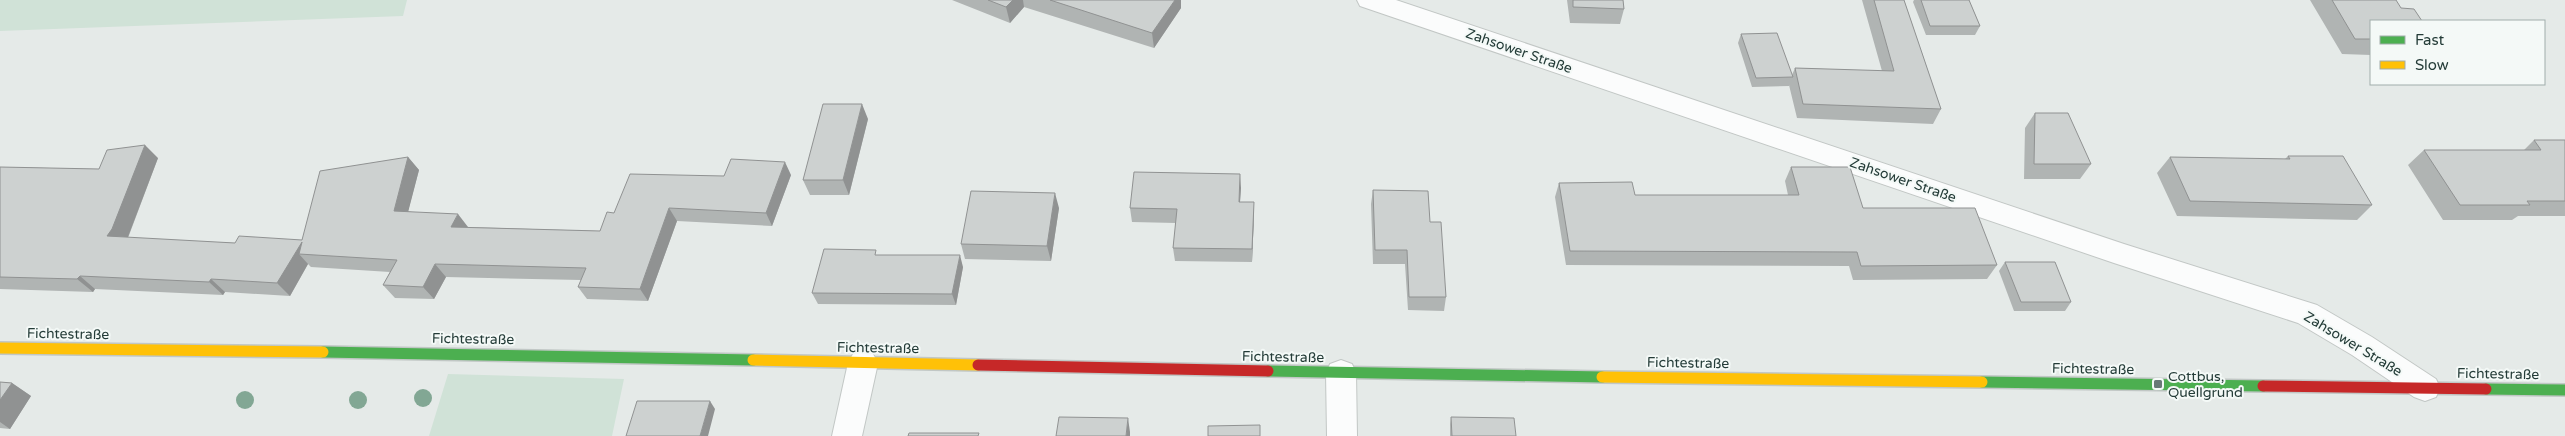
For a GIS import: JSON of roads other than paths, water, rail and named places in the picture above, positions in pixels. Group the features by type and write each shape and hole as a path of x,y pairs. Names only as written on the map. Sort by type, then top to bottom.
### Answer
{"street":[{"name":"Zahsower Straße","path":"1369,0 1413,6 2115,252 2307,314 2362,346 2424,388"},
{"name":"Fichtestraße","path":"0,348 473,354 1341,373 2565,390"},
{"path":"847,436 863,363"},
{"path":"1341,373 1342,436"}],"place":[{"name":"Cottbus, Quellgrund","path":"2158,384"}]}
